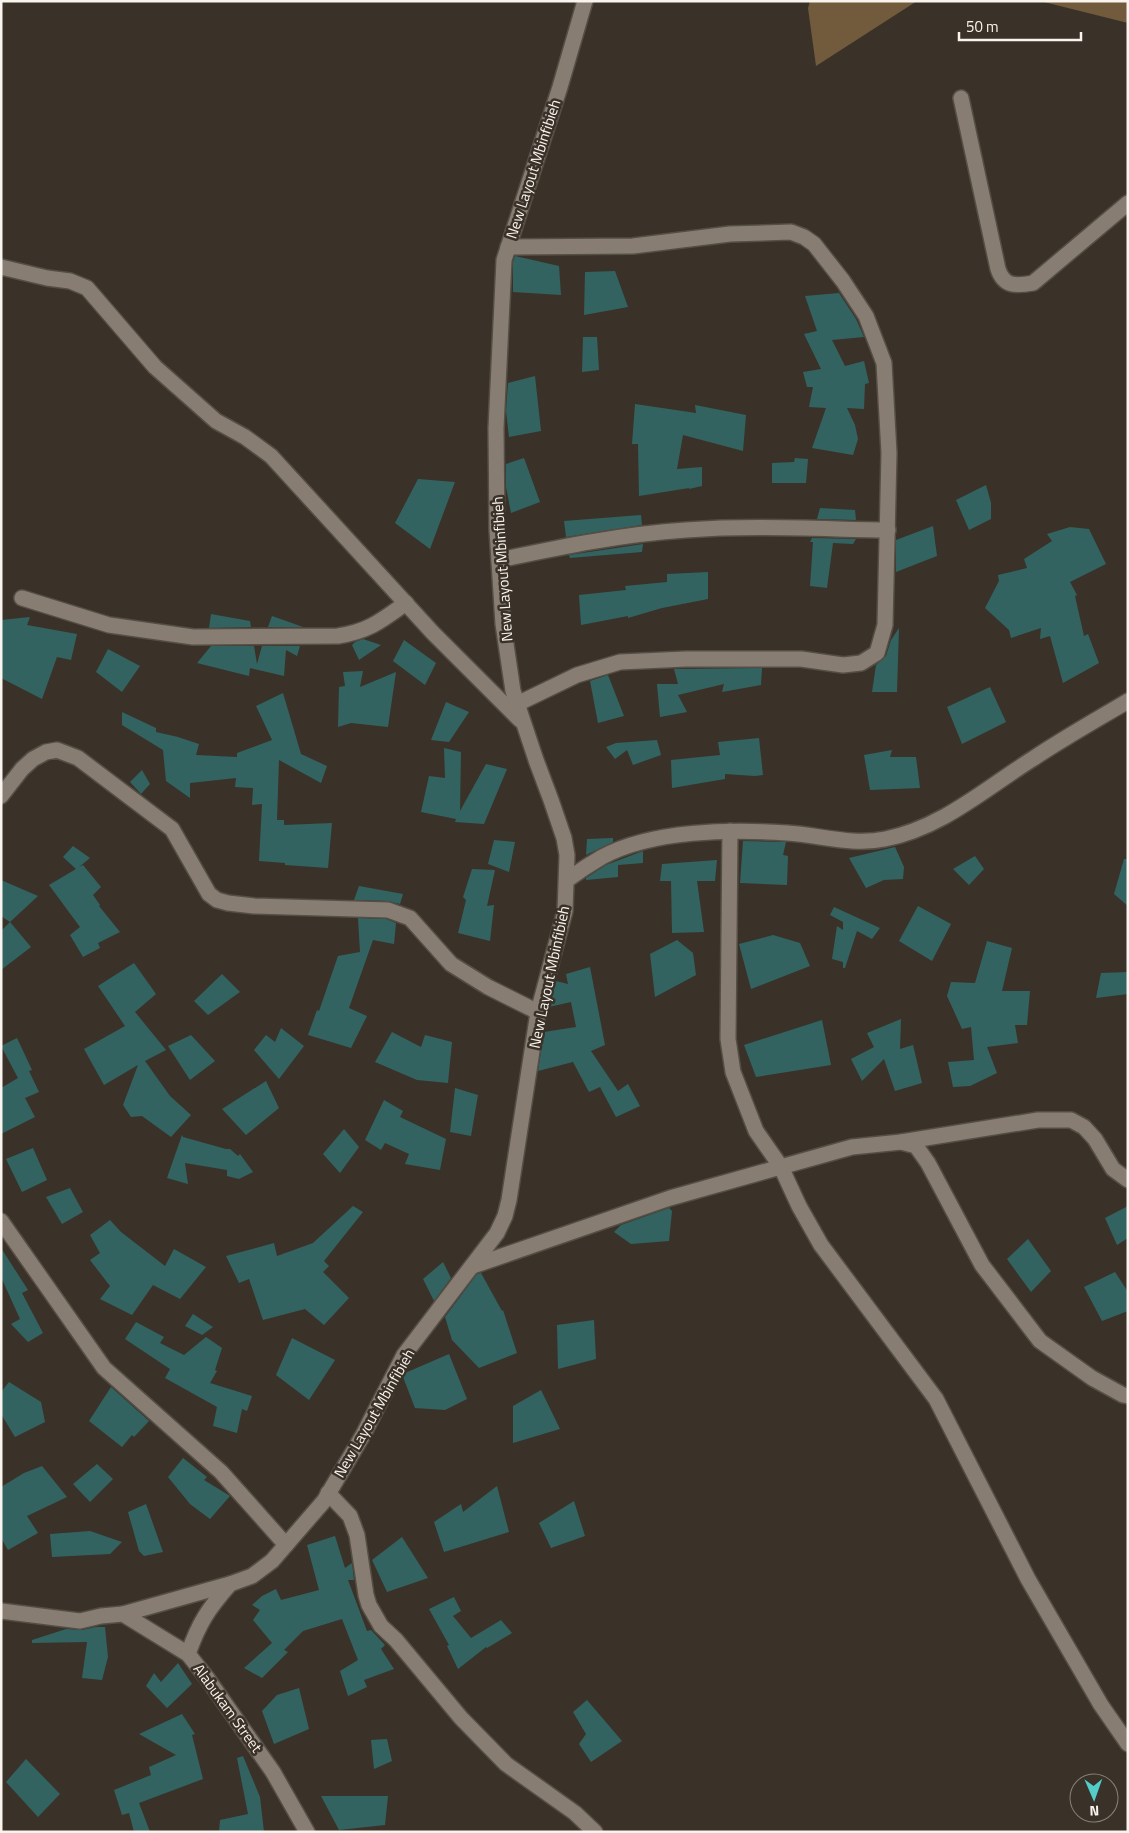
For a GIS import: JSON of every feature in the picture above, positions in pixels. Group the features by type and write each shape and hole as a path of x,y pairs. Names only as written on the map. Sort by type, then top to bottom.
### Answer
{"street":[{"name":"New Layout Mbinfibieh","path":"123,1614 252,1576 286,1546 328,1493 363,1436 404,1355 497,1233 507,1208 538,1012 565,912 567,855 564,838 513,691 503,624 497,530 496,428 504,260 560,87 585,1"},
{"path":"961,98 998,269 1001,277 1008,283 1020,285 1033,282 1128,203"},
{"path":"508,246 633,246 730,234 791,232 804,237 814,244 843,280 866,316 884,363 890,453 885,624 877,653 861,663 843,665 800,659 686,659 620,662 577,675 517,704"},
{"path":"1,267 47,278 70,281 87,288 155,367 216,420 245,437 271,456 433,633 523,723"},
{"path":"499,560 600,539 686,530 766,528 888,530"},
{"path":"22,598 109,625 193,637 338,636 354,634 375,626 406,603"},
{"path":"566,880 602,857 667,836 730,831 789,833 846,841 884,840 921,829 954,812 1034,758 1128,701"},
{"path":"1,796 22,769 33,759 46,752 58,750 78,758 172,830 209,894 217,900 254,906 388,910 410,918 451,964 488,988 538,1012"},
{"path":"730,831 728,1039 733,1072 756,1131 781,1167 798,1206 821,1244 936,1399 1028,1579 1101,1705 1128,1744"},
{"path":"473,1266 670,1198 852,1147 901,1142 1038,1120 1071,1120 1084,1127 1095,1139 1113,1169 1128,1180"},
{"path":"901,1142 916,1146 940,1183 982,1265 1040,1341 1092,1378 1128,1396"},
{"path":"1,1221 104,1368 221,1472 286,1546"},
{"path":"328,1493 350,1516 358,1535 366,1595 369,1605 382,1626 396,1640 461,1718 506,1764 575,1813 595,1832"},
{"path":"188,1654 195,1633 207,1611 230,1584"},
{"path":"2,1610 80,1621 101,1616 123,1614"},
{"name":"Alabukam Street","path":"123,1614 188,1654 273,1772 307,1832"}],"shaded area":[{"path":"810,1 917,1 816,66 808,8"},
{"path":"1040,1 1128,1 1128,23"}],"building":[{"path":"515,256 559,266 561,295 513,292 513,262"},
{"path":"615,271 628,307 584,315 585,272"},
{"path":"839,293 856,319 864,337 832,340 845,366 864,361 869,383 865,384 864,409 847,408 855,425 858,439 853,455 812,448 826,408 809,407 813,387 807,387 803,372 821,369 804,334 817,331 805,296"},
{"path":"583,337 597,337 599,370 582,372"},
{"path":"535,376 541,431 509,437 506,411 508,383"},
{"path":"635,404 696,413 695,405 746,415 743,451 683,435 677,469 702,467 702,486 639,496 638,444 632,444"},
{"path":"524,458 540,502 511,513 506,487 506,464"},
{"path":"795,458 808,459 806,483 772,483 772,463 794,462"},
{"path":"418,479 455,482 430,549 395,523"},
{"path":"986,485 991,503 991,519 969,530 956,500"},
{"path":"820,508 855,510 856,520 817,519"},
{"path":"641,515 642,525 566,537 564,521"},
{"path":"933,526 937,556 896,572 896,540"},
{"path":"1070,527 1089,529 1106,564 1070,582 1077,595 1075,596 1084,636 1088,634 1099,663 1063,683 1050,636 1040,639 1041,628 1011,638 1009,630 985,608 999,581 998,575 1027,568 1024,559 1052,541 1047,534"},
{"path":"812,538 856,539 853,544 833,543 827,588 810,586 813,542 810,542"},
{"path":"643,544 642,552 570,558 569,555"},
{"path":"708,572 708,599 662,608 628,618 628,616 581,625 579,595 626,590 625,586 667,582 667,574"},
{"path":"211,614 250,621 251,627 209,628"},
{"path":"272,616 303,627 268,627"},
{"path":"30,617 27,625 77,634 71,660 57,657 42,699 1,678 1,620"},
{"path":"899,628 897,692 872,692 876,665 886,656 891,640"},
{"path":"363,639 381,645 359,660 352,645"},
{"path":"404,640 436,663 425,685 393,661"},
{"path":"211,646 254,646 257,664 262,646 300,646 297,656 286,650 284,676 250,668 249,676 197,663"},
{"path":"108,649 140,666 122,692 96,672"},
{"path":"762,668 761,685 722,692 724,684 678,695 687,712 660,717 657,684 678,684 674,669"},
{"path":"363,671 360,687 396,672 388,727 351,723 338,727 339,687 345,686 343,672"},
{"path":"608,675 624,716 598,723 590,681"},
{"path":"990,687 1006,722 962,744 947,707"},
{"path":"283,693 301,754 327,766 321,783 279,760 277,820 284,820 284,825 332,823 328,868 259,861 262,804 252,805 253,788 235,787 236,778 190,783 190,798 166,781 163,750 122,725 122,712 156,728 156,732 199,744 196,755 237,757 237,753 272,740 256,706"},
{"path":"446,702 469,712 449,742 431,740"},
{"path":"759,738 763,775 725,774 725,779 672,788 671,760 720,755 718,742"},
{"path":"657,740 661,755 633,765 627,750 615,759 606,747 616,743"},
{"path":"444,748 461,752 460,811 486,764 507,769 484,824 455,822 456,819 421,812 429,776 445,778"},
{"path":"892,750 890,757 916,757 920,788 870,790 864,755"},
{"path":"142,770 150,784 141,794 130,782"},
{"path":"613,838 613,842 586,855 587,839"},
{"path":"494,840 515,842 509,872 488,864"},
{"path":"743,841 786,842 783,855 788,856 787,885 740,883"},
{"path":"73,846 90,858 79,867 83,865 101,887 93,895 99,906 120,932 98,943 100,948 83,957 70,935 80,927 49,885 76,869 63,857"},
{"path":"895,847 904,867 903,879 884,880 866,888 849,858"},
{"path":"643,851 643,863 618,865 618,877 586,880 586,878 606,865"},
{"path":"975,856 984,869 969,885 953,869"},
{"path":"1124,859 1128,859 1128,906 1114,894"},
{"path":"717,860 715,881 697,881 704,932 672,933 671,881 660,881 662,864"},
{"path":"472,869 495,870 487,906 494,905 490,941 458,933 466,900 463,897"},
{"path":"1,880 38,896 10,922 1,916"},
{"path":"359,886 403,894 400,904 388,901 354,900"},
{"path":"918,906 951,924 932,961 899,941"},
{"path":"834,907 880,928 872,939 857,931 845,968 843,968 843,962 832,959 837,926 843,930 843,922 830,915"},
{"path":"358,918 386,919 396,923 394,944 373,940 349,1008 367,1016 351,1048 308,1035 317,1010 319,1011 338,956 360,952"},
{"path":"10,922 31,947 1,970 1,931"},
{"path":"773,935 800,943 810,966 751,989 739,944"},
{"path":"677,940 693,953 696,975 655,997 650,954"},
{"path":"987,941 1012,948 1002,991 1030,991 1027,1025 1015,1025 1018,1043 987,1047 997,1073 970,1086 953,1087 948,1062 974,1060 971,1027 962,1029 947,996 951,982 975,983"},
{"path":"134,963 156,994 135,1012 166,1050 145,1061 170,1096 191,1115 171,1137 142,1116 131,1117 123,1105 138,1065 104,1085 84,1049 125,1026 98,986"},
{"path":"590,967 605,1045 591,1051 618,1091 628,1084 640,1106 616,1117 600,1087 589,1092 573,1062 538,1071 544,1032 576,1027 571,1002 549,1007 556,981 568,984 566,974"},
{"path":"1128,972 1128,994 1096,998 1101,973"},
{"path":"222,974 240,992 208,1015 194,1001"},
{"path":"901,1019 900,1049 913,1045 922,1083 895,1091 884,1059 862,1081 851,1059 874,1047 867,1033"},
{"path":"822,1020 831,1065 756,1077 744,1045"},
{"path":"281,1028 304,1046 279,1079 254,1050 266,1035 275,1042"},
{"path":"392,1032 421,1047 425,1035 452,1042 448,1083 417,1080 375,1062"},
{"path":"191,1035 215,1061 190,1080 168,1046"},
{"path":"17,1038 32,1070 29,1071 39,1092 25,1098 35,1117 1,1134 1,1088 18,1078 1,1046"},
{"path":"266,1081 279,1108 246,1135 222,1109"},
{"path":"455,1088 478,1095 471,1136 450,1132"},
{"path":"384,1100 403,1111 400,1117 446,1139 440,1170 405,1164 409,1154 385,1143 381,1150 365,1140"},
{"path":"344,1129 359,1147 340,1173 323,1154"},
{"path":"182,1135 183,1137 230,1149 238,1156 240,1154 253,1172 239,1179 227,1176 227,1170 185,1163 188,1184 167,1178"},
{"path":"33,1148 47,1180 22,1192 6,1159"},
{"path":"70,1188 83,1212 62,1224 46,1197"},
{"path":"353,1206 363,1212 324,1261 329,1266 323,1272 349,1298 324,1325 305,1309 263,1320 249,1279 239,1283 226,1256 274,1243 277,1256 313,1243"},
{"path":"1128,1206 1128,1238 1117,1245 1105,1218"},
{"path":"669,1208 672,1211 669,1241 631,1244 614,1232 621,1225"},
{"path":"110,1220 121,1232 165,1266 174,1249 206,1267 180,1299 153,1285 132,1315 100,1299 110,1286 90,1260 100,1253 90,1235"},
{"path":"1028,1239 1051,1271 1031,1292 1007,1259"},
{"path":"1,1248 28,1290 22,1293 43,1333 28,1342 11,1324 20,1319 1,1277"},
{"path":"443,1262 451,1278 434,1301 423,1279"},
{"path":"1115,1272 1128,1292 1128,1311 1102,1321 1084,1287"},
{"path":"481,1273 503,1310 517,1353 479,1368 452,1340 445,1317 477,1274"},
{"path":"193,1314 213,1327 202,1335 185,1326"},
{"path":"594,1320 596,1359 558,1369 557,1325"},
{"path":"136,1322 164,1337 160,1343 184,1355 206,1337 222,1348 215,1370 217,1371 210,1383 252,1396 247,1411 242,1409 237,1433 213,1426 217,1407 165,1378 170,1369 125,1339"},
{"path":"292,1338 335,1360 309,1400 276,1375"},
{"path":"449,1354 467,1399 445,1410 415,1408 403,1377 405,1373"},
{"path":"9,1382 41,1402 45,1422 15,1437 1,1414 1,1392"},
{"path":"111,1387 149,1421 134,1437 132,1435 122,1447 89,1421"},
{"path":"541,1390 560,1429 513,1443 513,1406"},
{"path":"183,1458 207,1477 204,1480 230,1496 210,1519 190,1504 168,1477"},
{"path":"97,1464 113,1479 90,1502 73,1484"},
{"path":"42,1466 67,1497 27,1516 38,1533 8,1550 1,1538 1,1487 24,1473"},
{"path":"497,1486 509,1532 444,1552 434,1522 461,1504 463,1512"},
{"path":"574,1501 585,1536 551,1548 539,1523"},
{"path":"146,1504 163,1552 144,1556 139,1551 128,1512"},
{"path":"90,1531 122,1542 110,1554 52,1557 50,1534"},
{"path":"335,1536 345,1568 352,1563 354,1580 348,1580 367,1631 371,1630 385,1645 381,1649 394,1669 364,1680 367,1687 348,1696 340,1671 358,1660 342,1619 303,1631 284,1650 288,1652 262,1678 244,1668 272,1643 253,1620 260,1610 252,1605 262,1596 276,1589 281,1600 319,1590 307,1545"},
{"path":"402,1537 428,1578 387,1592 372,1560"},
{"path":"454,1597 461,1611 453,1616 471,1638 501,1620 512,1633 486,1647 458,1669 447,1646 449,1645 429,1609"},
{"path":"105,1627 108,1657 102,1680 82,1678 87,1642 32,1643 32,1640 66,1629 82,1630"},
{"path":"178,1663 192,1684 167,1708 146,1686 154,1673 161,1682"},
{"path":"299,1688 309,1729 274,1744 262,1711 277,1695"},
{"path":"587,1700 622,1741 591,1762 579,1744 586,1734 573,1712"},
{"path":"182,1714 195,1734 192,1735 203,1779 139,1803 150,1832 134,1832 129,1813 122,1815 114,1790 151,1775 149,1767 176,1755 139,1734"},
{"path":"387,1739 392,1761 374,1769 371,1740"},
{"path":"243,1756 260,1797 264,1832 219,1832 220,1820 248,1814 237,1758"},
{"path":"26,1759 60,1794 38,1817 6,1782"},
{"path":"321,1796 388,1796 385,1825 339,1830"}]}
